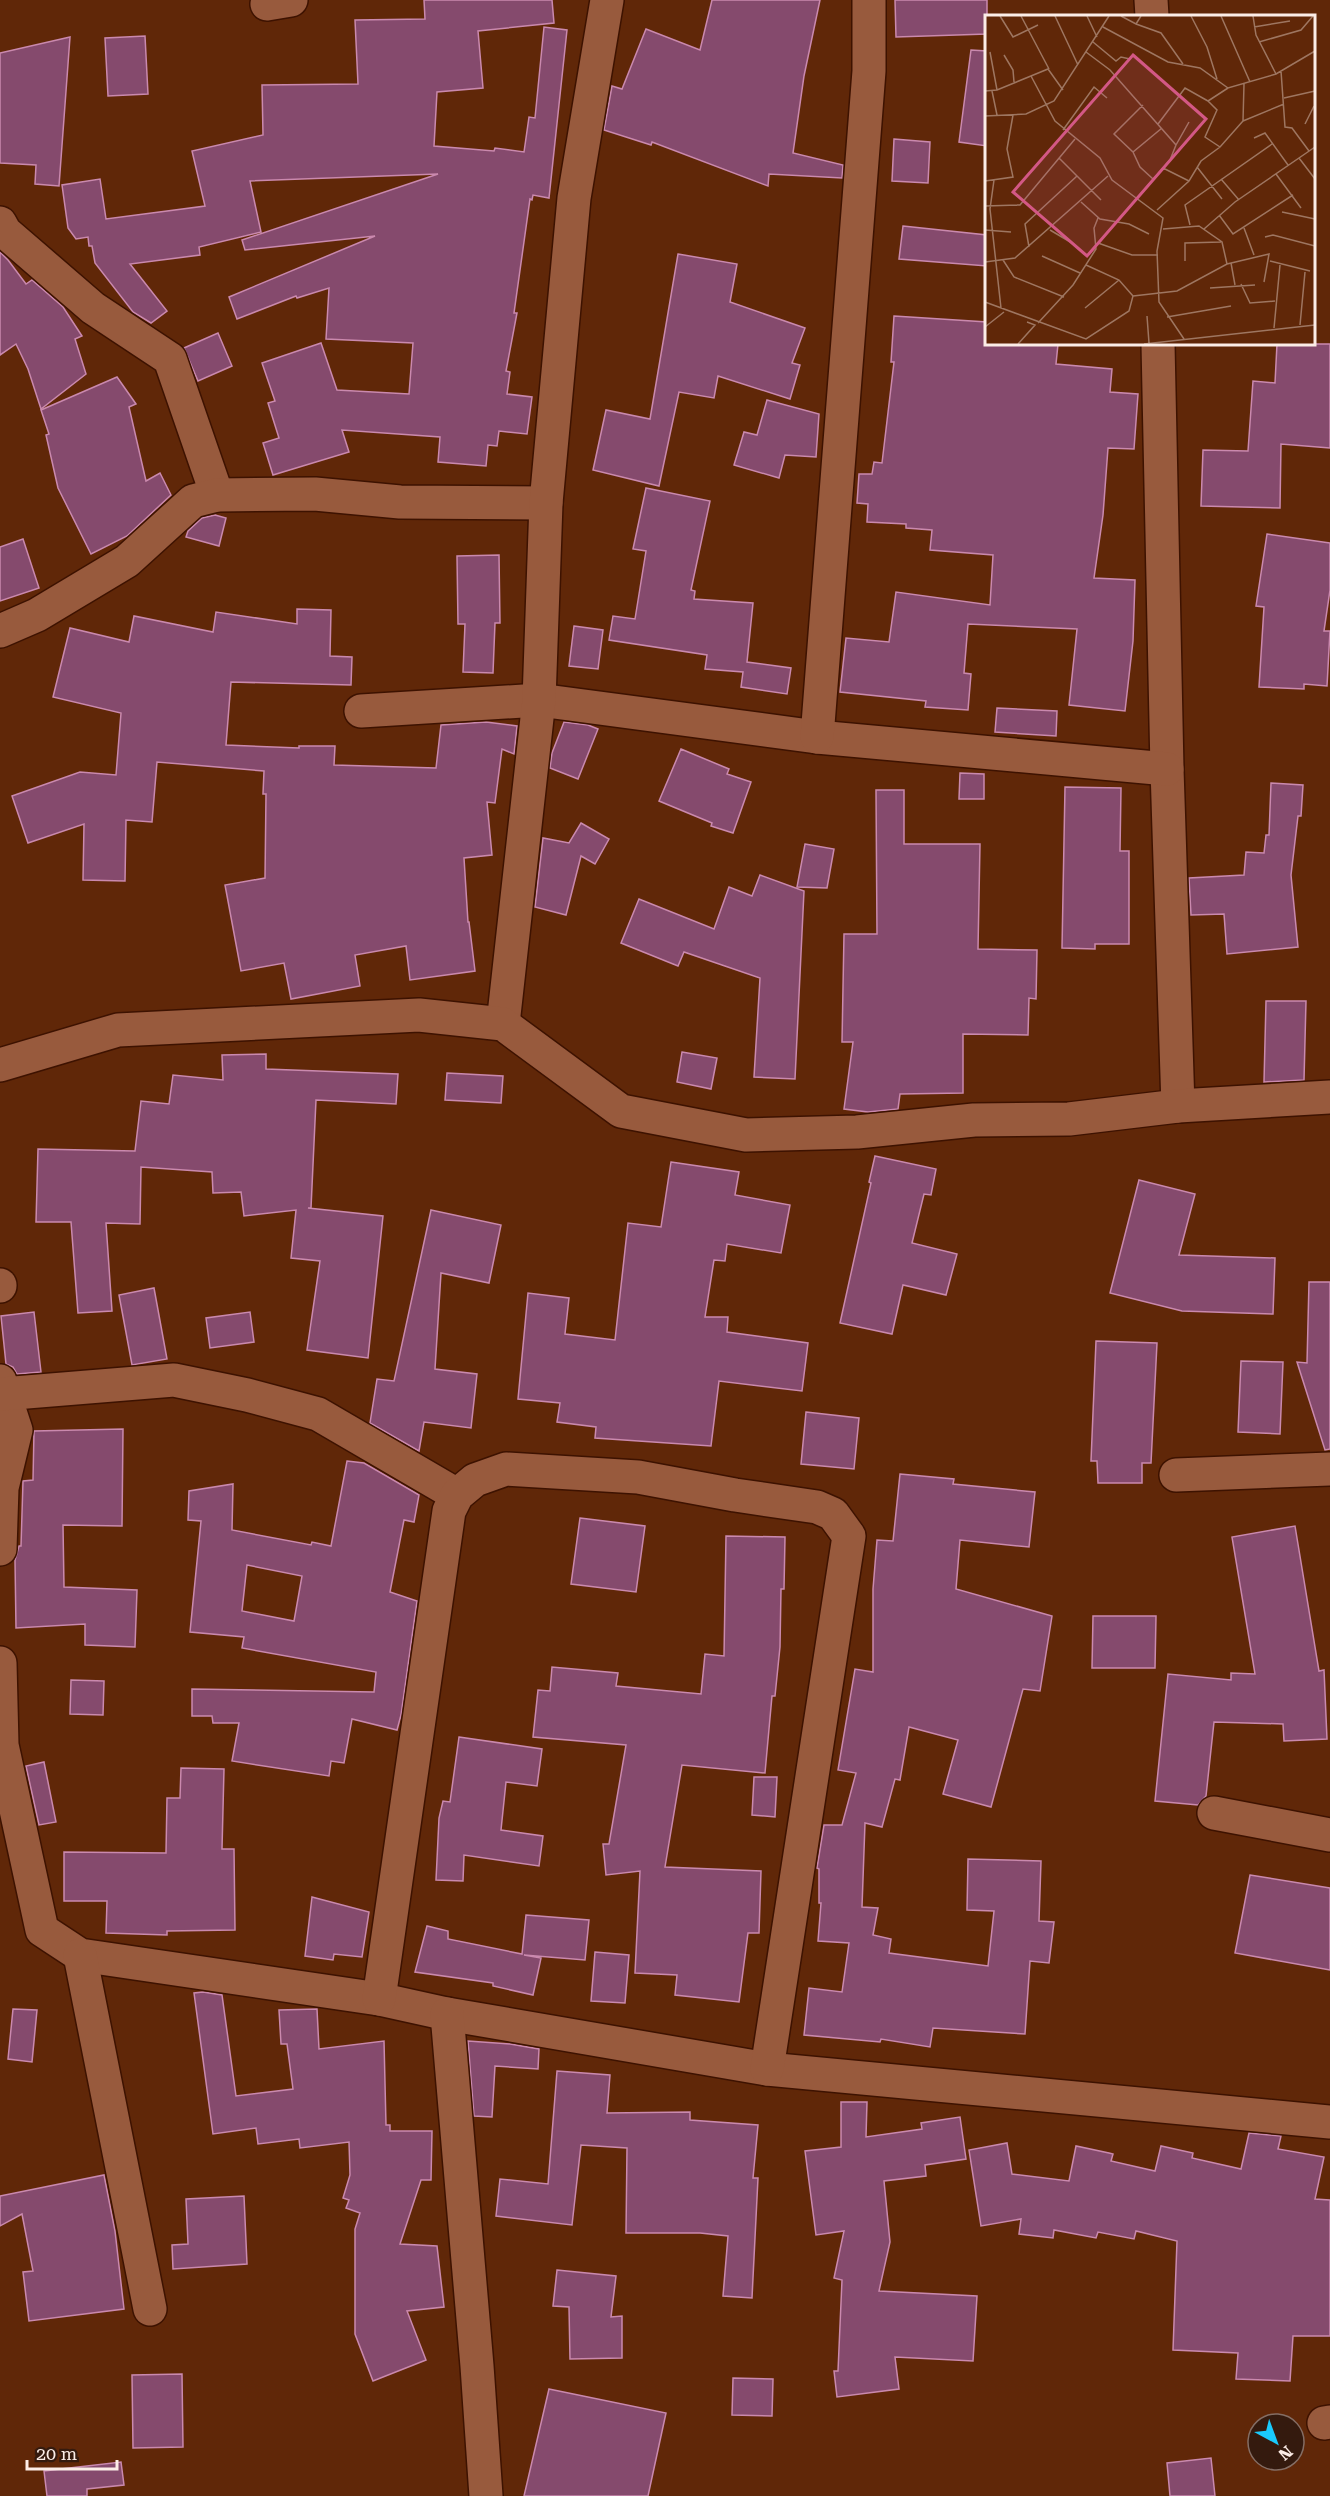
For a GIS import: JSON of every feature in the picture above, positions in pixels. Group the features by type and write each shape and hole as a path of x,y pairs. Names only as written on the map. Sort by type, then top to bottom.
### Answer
{"street":[{"path":"503,1024 539,700 546,503 574,198 607,0"},
{"path":"817,737 869,71 869,0"},
{"path":"1151,0 1152,15"},
{"path":"2,230 93,308 170,358 217,495"},
{"path":"1158,345 1167,770 1178,1106"},
{"path":"0,631 37,615 127,561 193,501 217,495 315,494 400,502 546,503"},
{"path":"362,711 539,700 817,737 1167,770"},
{"path":"0,1069 118,1030 419,1014 503,1024 621,1111 746,1135 857,1132 974,1120 1069,1119 1178,1106 1330,1098"},
{"path":"0,1549 2,1488 16,1430 1,1388 174,1380 247,1395 318,1414 457,1495"},
{"path":"379,2000 449,1511 457,1495 475,1480 506,1469 638,1477 817,1507 833,1514 849,1536 767,2069"},
{"path":"1176,1475 1330,1469"},
{"path":"0,1663 2,1745 42,1930 80,1955 379,2000 447,2014 767,2069 1330,2122"},
{"path":"1214,1813 1330,1835"},
{"path":"80,1955 150,2308"},
{"path":"447,2014 486,2496"}],"building":[{"path":"424,0 552,0 554,23 478,31 483,88 437,92 434,146 494,151 495,148 524,152 529,117 535,118 544,27 567,30 549,198 533,195 532,200 530,199 514,313 517,313 506,371 510,372 507,394 532,397 527,434 499,431 497,446 488,445 486,466 438,462 440,437 342,430 349,452 273,475 263,443 279,438 268,403 275,401 262,363 321,343 337,390 409,394 413,343 326,339 329,288 297,298 296,296 237,319 229,297 375,236 245,250 242,240 438,174 250,181 261,232 199,247 200,255 130,264 167,311 151,323 133,312 95,263 88,237 76,239 68,228 62,185 100,179 106,219 205,206 192,151 263,135 262,85 358,84 355,20 425,19"},
{"path":"712,0 820,0 804,76 793,153 843,165 842,178 769,174 768,186 652,142 651,145 604,130 612,86 622,89 646,29 700,50"},
{"path":"895,0 987,0 985,34 896,37"},
{"path":"145,36 148,94 108,96 105,38"},
{"path":"70,37 59,186 35,184 36,165 0,163 0,53"},
{"path":"971,50 985,51 985,146 959,142"},
{"path":"894,139 930,142 928,183 892,181"},
{"path":"903,226 985,235 985,266 899,259"},
{"path":"0,252 26,284 32,280 63,307 82,336 75,339 86,374 41,409 28,369 16,344 0,355"},
{"path":"678,254 737,264 730,302 805,328 792,363 800,365 790,399 718,376 714,398 679,392 659,486 593,470 606,410 650,419"},
{"path":"894,316 985,322 985,345 1058,345 1056,364 1112,369 1110,392 1138,394 1134,449 1108,448 1103,515 1094,578 1135,580 1133,641 1125,711 1069,705 1077,629 968,624 964,673 971,674 968,710 925,707 926,701 840,692 846,638 889,642 896,592 990,605 993,555 930,550 932,530 906,528 906,524 867,522 868,504 857,503 859,474 872,474 874,462 882,463 894,362 891,362"},
{"path":"218,333 232,366 198,381 184,348"},
{"path":"1330,344 1330,448 1281,444 1280,508 1201,506 1203,450 1248,451 1253,381 1275,383 1277,345"},
{"path":"117,377 136,404 129,407 146,481 160,473 171,495 127,536 91,554 58,488 46,435 49,434 41,410"},
{"path":"767,400 819,414 816,457 785,455 779,478 734,465 744,432 757,435"},
{"path":"646,488 710,501 691,590 695,591 694,599 753,603 747,662 791,668 787,694 741,687 743,672 705,669 707,655 609,640 613,616 635,619 646,551 633,549"},
{"path":"215,515 226,518 219,546 186,537 188,531 202,518"},
{"path":"1267,534 1330,543 1330,590 1324,631 1330,631 1327,686 1304,684 1304,689 1259,687 1264,607 1256,606"},
{"path":"23,539 39,588 0,601 0,547"},
{"path":"499,555 500,623 495,623 493,673 463,672 465,624 458,624 457,556"},
{"path":"297,609 331,610 330,656 352,657 351,685 231,682 226,745 299,748 299,746 335,746 334,765 436,768 441,725 486,722 517,726 514,754 502,749 495,803 487,802 492,855 464,858 468,922 475,971 410,980 406,946 355,955 360,986 291,999 284,963 241,971 225,885 265,878 264,771 157,762 152,822 126,820 125,881 83,880 84,824 28,843 12,796 80,772 116,775 121,713 53,697 70,628 129,642 134,616 213,632 216,612 297,624"},
{"path":"574,626 603,630 598,669 569,666"},
{"path":"997,708 1057,711 1056,736 995,732"},
{"path":"564,722 588,725 598,729 578,779 550,768 552,753"},
{"path":"681,749 729,769 727,774 751,782 733,833 711,826 712,823 659,801"},
{"path":"960,773 984,774 984,799 959,799"},
{"path":"1271,783 1303,785 1301,816 1298,816 1291,875 1298,947 1227,954 1224,914 1191,915 1189,878 1244,875 1246,852 1264,853 1266,835 1269,835"},
{"path":"1065,787 1121,788 1120,851 1129,851 1129,944 1095,944 1095,949 1062,948"},
{"path":"876,790 904,790 904,844 980,844 978,949 1037,950 1036,999 1029,998 1028,1035 963,1034 963,1093 900,1094 898,1109 868,1112 844,1109 853,1042 842,1042 844,934 877,934"},
{"path":"581,823 609,839 595,864 581,856 566,915 535,907 543,838 569,843"},
{"path":"805,844 834,849 827,888 797,887"},
{"path":"760,875 804,891 795,1079 754,1077 760,978 684,952 678,966 621,943 639,899 714,929 729,887 752,896"},
{"path":"1266,1001 1306,1001 1304,1080 1264,1082"},
{"path":"682,1052 717,1058 711,1089 677,1082"},
{"path":"266,1054 266,1069 398,1074 396,1104 316,1100 311,1208 308,1208 383,1216 368,1358 307,1350 320,1261 291,1258 296,1210 244,1216 241,1192 213,1193 212,1172 141,1167 140,1224 106,1223 112,1311 78,1313 71,1222 36,1222 38,1149 135,1151 141,1101 169,1104 173,1075 223,1080 222,1055"},
{"path":"447,1073 503,1076 501,1103 445,1100"},
{"path":"875,1156 936,1169 931,1195 924,1194 912,1243 957,1254 946,1295 903,1285 892,1334 840,1323"},
{"path":"671,1162 739,1172 735,1195 790,1205 781,1253 727,1244 725,1261 714,1260 705,1317 728,1317 727,1332 808,1343 802,1391 719,1381 711,1446 595,1438 596,1427 557,1422 560,1403 518,1399 528,1293 569,1298 565,1334 615,1340 628,1223 661,1227"},
{"path":"1139,1180 1195,1194 1179,1255 1275,1258 1273,1314 1182,1311 1110,1293"},
{"path":"431,1210 501,1225 489,1283 441,1273 435,1369 477,1374 471,1428 424,1422 419,1451 370,1423 377,1379 394,1381"},
{"path":"1309,1282 1330,1282 1330,1449 1325,1450 1297,1362 1307,1363"},
{"path":"154,1288 167,1359 132,1365 119,1295"},
{"path":"34,1312 41,1372 17,1374 13,1367 6,1364 1,1316"},
{"path":"250,1312 254,1342 210,1348 206,1318"},
{"path":"1096,1341 1157,1343 1151,1463 1142,1463 1142,1483 1098,1483 1097,1461 1091,1461"},
{"path":"1241,1361 1283,1362 1280,1434 1238,1432"},
{"path":"806,1412 859,1418 854,1469 801,1464"},
{"path":"123,1429 122,1526 63,1525 64,1587 137,1590 135,1647 85,1645 85,1624 16,1628 15,1560 19,1546 21,1546 23,1481 33,1480 34,1431"},
{"path":"347,1461 364,1463 419,1495 414,1522 404,1520 390,1592 417,1601 397,1730 352,1719 344,1763 331,1761 329,1776 232,1761 239,1723 213,1723 212,1716 192,1716 192,1689 374,1692 376,1672 242,1648 244,1637 190,1632 201,1521 188,1520 189,1491 233,1484 232,1530 311,1545 312,1542 331,1546","holes":["247,1565 302,1576 294,1621 242,1611"]},
{"path":"900,1474 954,1479 953,1484 1035,1492 1029,1547 960,1540 956,1589 1052,1616 1040,1691 1023,1689 991,1807 943,1794 958,1740 909,1727 900,1780 895,1779 882,1827 865,1823 862,1907 878,1908 873,1935 891,1939 889,1953 988,1966 994,1911 967,1910 968,1859 1041,1861 1039,1921 1054,1922 1049,1963 1030,1961 1025,2034 933,2028 930,2047 881,2039 880,2042 804,2035 809,1988 842,1992 849,1943 818,1941 821,1903 819,1903 819,1869 817,1868 824,1825 842,1825 856,1773 838,1770 855,1669 873,1672 873,1589 877,1540 893,1541"},
{"path":"580,1518 645,1526 636,1592 571,1584"},
{"path":"1295,1526 1319,1671 1324,1670 1327,1739 1284,1741 1283,1724 1214,1722 1206,1796 1198,1805 1155,1801 1168,1674 1231,1680 1231,1673 1255,1674 1232,1537"},
{"path":"726,1536 785,1537 780,1647 775,1696 772,1696 765,1773 682,1765 665,1867 761,1871 759,1933 748,1933 739,2002 675,1995 677,1975 635,1973 640,1871 606,1875 603,1844 609,1844 626,1745 533,1737 538,1690 550,1691 552,1667 618,1673 616,1686 701,1694 705,1654 724,1656"},
{"path":"1093,1616 1156,1616 1155,1668 1092,1668"},
{"path":"71,1680 104,1681 103,1715 70,1714"},
{"path":"459,1737 542,1749 537,1786 506,1782 501,1830 543,1836 539,1866 464,1855 463,1881 436,1880 439,1818 443,1801 450,1802"},
{"path":"44,1762 56,1822 39,1825 26,1766"},
{"path":"181,1768 224,1769 222,1849 234,1849 235,1930 167,1931 167,1935 106,1933 107,1901 64,1901 64,1852 166,1853 167,1798 180,1798"},
{"path":"754,1777 777,1777 775,1817 752,1815"},
{"path":"1250,1875 1330,1888 1330,1970 1235,1953"},
{"path":"312,1897 369,1912 362,1957 334,1954 333,1960 305,1956"},
{"path":"526,1915 589,1920 585,1960 524,1955 541,1958 533,1995 493,1986 493,1983 415,1972 427,1926 448,1931 448,1939 522,1954"},
{"path":"595,1952 629,1955 625,2003 591,2001"},
{"path":"194,1993 222,1995 236,2096 293,2089 287,2044 281,2044 279,2010 317,2009 319,2049 384,2041 386,2125 390,2125 390,2131 432,2131 431,2180 421,2180 400,2244 437,2246 444,2307 407,2311 426,2360 373,2381 355,2334 355,2229 360,2213 346,2208 349,2200 343,2198 350,2175 349,2142 300,2148 299,2139 258,2144 256,2128 213,2134"},
{"path":"13,2009 37,2010 32,2062 8,2059"},
{"path":"468,2041 539,2049 538,2069 495,2066 492,2117 474,2116"},
{"path":"557,2071 610,2075 607,2113 690,2112 690,2120 758,2125 753,2178 758,2178 752,2298 723,2296 728,2236 700,2233 626,2233 627,2148 581,2145 572,2225 496,2216 500,2179 548,2184"},
{"path":"841,2102 867,2102 866,2137 922,2129 921,2123 960,2117 966,2159 925,2165 926,2176 884,2181 890,2242 879,2291 977,2296 973,2361 895,2357 899,2389 837,2397 834,2371 838,2371 842,2280 834,2278 844,2231 816,2235 805,2151 841,2147"},
{"path":"1249,2133 1281,2136 1278,2149 1324,2157 1315,2199 1330,2200 1330,2336 1293,2336 1290,2381 1236,2379 1238,2353 1173,2350 1177,2241 1136,2231 1134,2239 1098,2232 1096,2238 1054,2230 1053,2238 1019,2234 1021,2219 981,2226 969,2150 1007,2143 1012,2174 1069,2181 1076,2146 1113,2154 1111,2161 1155,2171 1161,2146 1193,2153 1192,2158 1241,2169"},
{"path":"104,2175 115,2231 124,2309 29,2321 23,2272 33,2271 22,2214 0,2226 0,2196"},
{"path":"244,2196 247,2264 173,2269 172,2245 188,2244 186,2199"},
{"path":"557,2270 616,2276 611,2317 622,2316 622,2358 570,2359 569,2307 553,2306"},
{"path":"182,2374 183,2447 133,2448 132,2375"},
{"path":"733,2378 773,2379 772,2416 732,2415"},
{"path":"549,2389 666,2413 648,2496 524,2496"},
{"path":"1211,2458 1215,2496 1170,2496 1167,2463"},
{"path":"121,2462 124,2485 87,2489 87,2496 47,2496 44,2471"}]}
